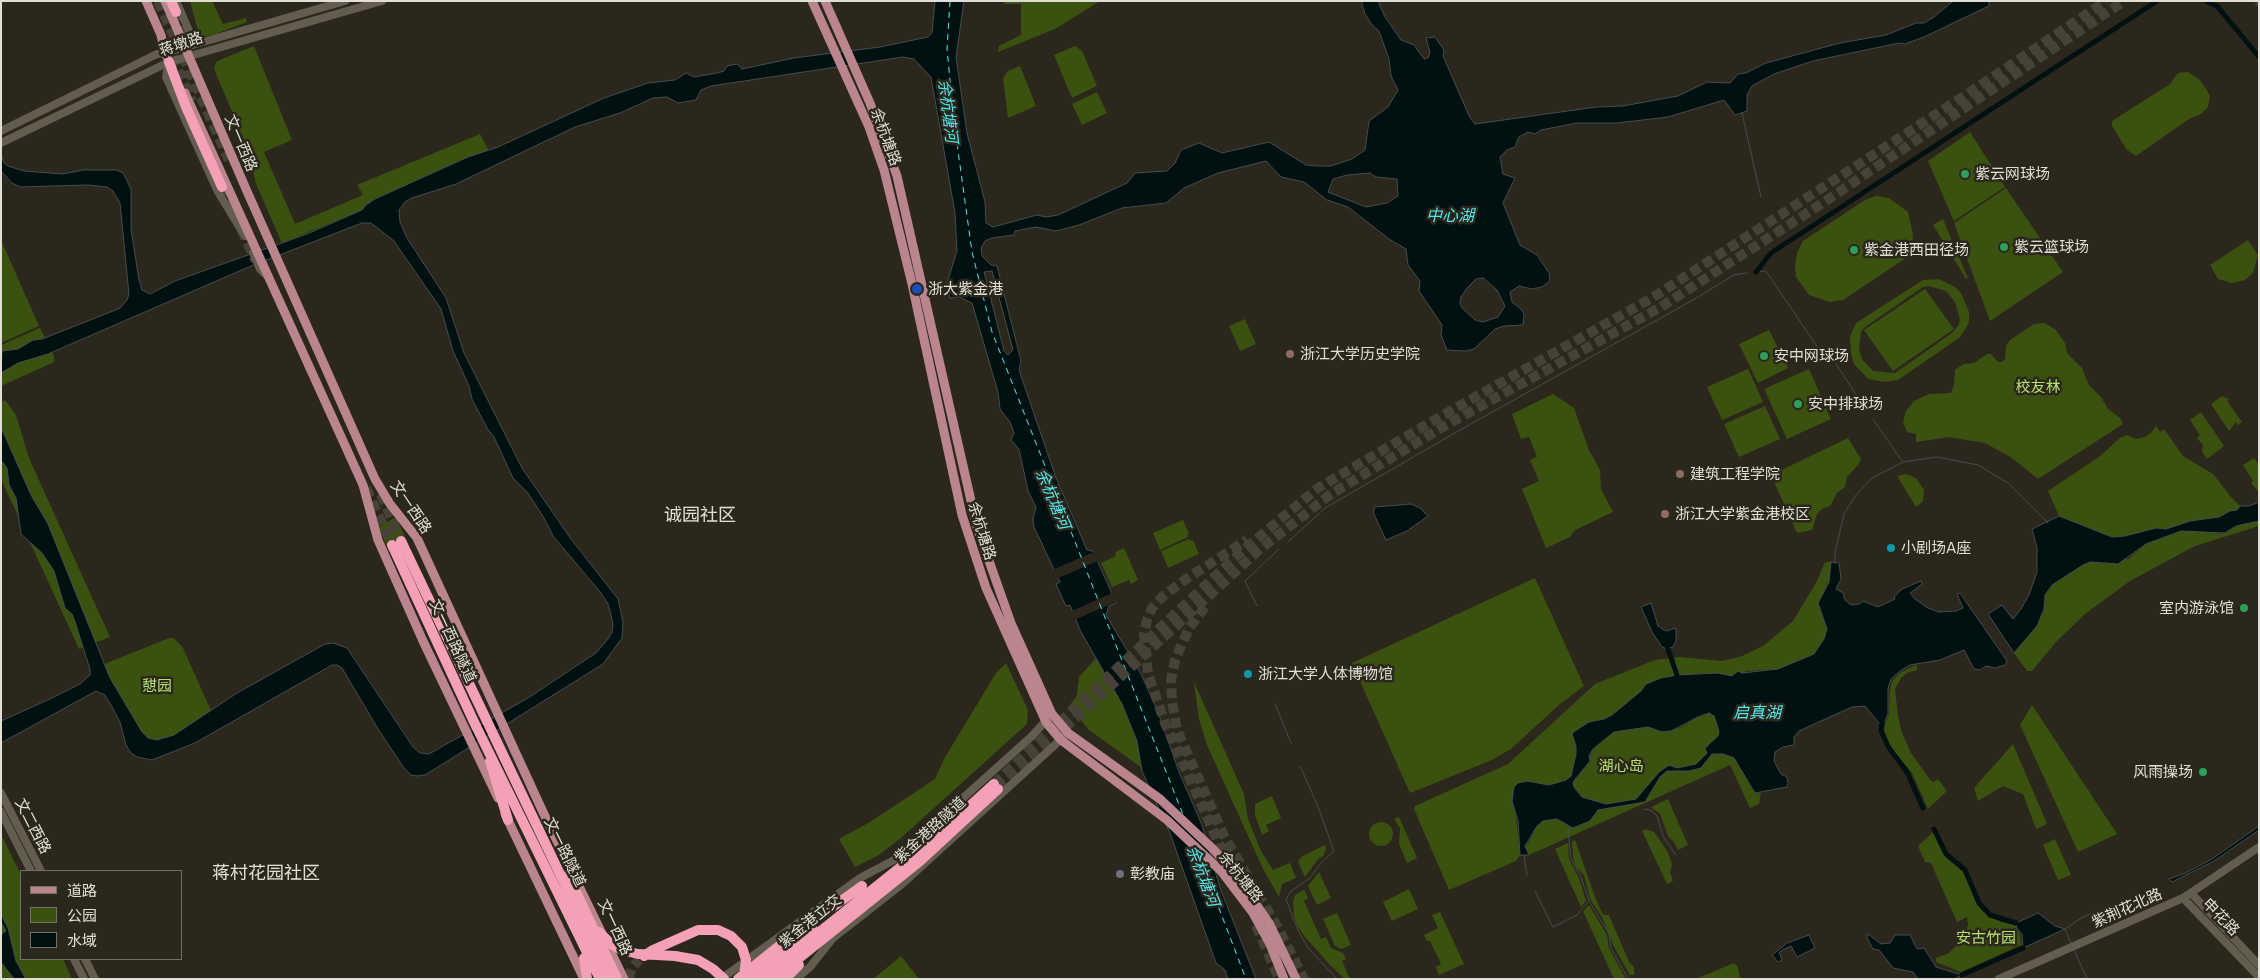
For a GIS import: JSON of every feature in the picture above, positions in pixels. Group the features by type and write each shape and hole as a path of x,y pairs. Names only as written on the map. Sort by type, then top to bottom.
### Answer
{"highway":[{"path":"171,1 176,12"},
{"path":"167,58 186,107 222,187"},
{"name":"文一西路隧道","path":"485,744 397,543 495,736"},
{"path":"495,736 528,796 617,979"},
{"name":"文一路隧道","path":"495,736 610,979"},
{"path":"485,744 509,802 595,979"},
{"path":"485,744 508,820"},
{"name":"文一路隧道","path":"485,744 600,979"},
{"name":"紫金港路隧道","path":"996,787 920,861 879,889 900,867 996,787"},
{"path":"804,920 850,891 900,867"},
{"path":"738,979 788,938 862,886"},
{"path":"749,979 839,908 879,889"},
{"name":"紫金港立交","path":"761,979 782,971 824,939 879,889"},
{"name":"紫金港立交","path":"773,979 879,889"},
{"path":"585,910 601,935 622,950 638,954 675,956 698,960 713,969 722,979"},
{"path":"639,960 653,950 684,936 698,930 710,929 731,936 742,947 746,960 743,979"},
{"path":"796,979 811,953 824,939"},
{"path":"782,971 811,953"},
{"path":"584,958 585,979"}],"main road":[{"name":"文一西路","path":"146,1 161,35 167,58 185,93 252,246 270,281 363,485 384,554 423,641 585,979"},
{"name":"文一西路","path":"165,1 375,479 390,504 417,538 496,710 624,979"},
{"name":"文一西路","path":"176,1 189,31 188,50"},
{"name":"蒋墩路","path":"2,142 167,58 344,1"},
{"name":"蒋墩路","path":"188,50 382,1"},
{"name":"余杭塘路","path":"812,1 869,127 889,186 962,515 986,588 1046,722 1199,848 1222,872 1253,914 1270,944 1284,979"},
{"name":"余杭塘路","path":"825,1 883,136 897,176 986,556 1011,622 1052,714 1065,737 1130,777 1160,799 1194,829 1234,872 1269,923 1296,979"},
{"name":"蒋墩路","path":"1,131 157,54 167,58"},
{"path":"722,979 855,881 894,860 911,847 1046,722 1052,714"},
{"path":"796,979 810,967 833,938 909,878 1065,737"},
{"name":"文二西路","path":"1,793 40,870"},
{"name":"文二西路","path":"1,812 31,870"},
{"name":"紫荆花北路","path":"1999,979 2183,898 2259,847"},
{"name":"申花路","path":"2191,893 2259,965"},
{"name":"申花路","path":"2183,898 2259,977"},
{"path":"74,960 84,979"},
{"path":"86,960 95,979"}],"green space":[{"path":"190,1 212,1 223,24 246,18 247,22 213,35 202,37 199,34"},
{"path":"1005,1 1100,1 1055,29 998,52 999,46 1021,35 1021,4 1004,4"},
{"path":"254,46 292,140 264,152 295,224 363,195 357,185 480,134 489,151 468,157 375,199 362,210 282,243 256,184 247,147 214,69 216,62"},
{"path":"1075,46 1082,51 1097,86 1072,98 1054,55"},
{"path":"1020,66 1036,106 1008,118 1003,78 1008,71"},
{"path":"2188,72 2200,80 2210,96 2208,107 2201,114 2189,119 2136,156 2127,150 2112,126 2112,121 2170,84 2178,73"},
{"path":"1097,92 1107,113 1082,125 1072,104"},
{"name":"紫云网球场","path":"1970,132 2005,187 1954,221 1928,161"},
{"name":"紫云篮球场","path":"2006,188 2063,272 1990,321 1954,223"},
{"name":"紫金港西田径场","path":"1876,196 1889,198 1908,212 1913,235 1912,247 1906,258 1843,300 1830,302 1809,295 1796,277 1797,253 1803,241 1865,200"},
{"path":"1943,219 1968,278 1966,279 1933,225"},
{"path":"1,240 39,326 1,343"},
{"path":"2248,240 2258,255 2253,273 2245,280 2232,283 2218,279 2210,265"},
{"path":"1939,279 1955,287 1961,293 1969,312 1969,322 1965,330 1959,338 1898,380 1885,382 1868,379 1854,364 1851,354 1850,336 1856,323 1923,280","holes":["1929,286 1946,291 1955,302 1960,320 1952,333 1895,373 1873,371 1862,359 1859,349 1861,332 1865,327 1923,287"]},
{"path":"1925,289 1954,329 1893,371 1864,330"},
{"path":"1245,319 1256,344 1240,351 1229,326"},
{"name":"校友林","path":"2044,323 2055,329 2065,343 2067,353 2082,368 2089,385 2101,397 2108,409 2120,418 2123,424 2038,479 2012,458 1985,443 1949,437 1916,442 1916,434 1907,432 1903,422 1906,411 1914,401 1929,394 1951,393 1954,385 1955,370 1963,364 1974,363 1987,354 1991,354 1998,362 2002,362 2005,359 2006,346 2010,340 2034,324"},
{"path":"40,328 54,356 54,362 1,386 1,345"},
{"name":"安中网球场","path":"1769,330 1788,368 1758,383 1739,344"},
{"path":"1748,369 1763,402 1722,420 1707,387"},
{"name":"安中排球场","path":"1809,369 1831,419 1787,439 1764,389"},
{"path":"1553,394 1574,408 1589,450 1600,470 1601,489 1613,512 1575,530 1570,537 1546,548 1522,489 1539,481 1530,460 1537,457 1529,437 1521,439 1512,414"},
{"path":"2222,396 2229,399 2227,401 2242,422 2238,425 2236,422 2229,431 2211,404"},
{"path":"5,400 16,415 29,458 110,637 79,649 1,479 1,402"},
{"path":"1765,406 1780,439 1739,457 1724,424"},
{"path":"2201,412 2224,446 2207,459 2202,452 2203,445 2197,438 2200,435 2190,420"},
{"path":"2156,426 2160,432 2164,429 2183,456 2213,474 2240,506 2237,510 2230,511 2219,517 2190,521 2166,529 2156,528 2137,535 2112,537 2059,516 2048,491 2099,457 2120,438 2127,435 2136,439 2145,437"},
{"path":"1848,438 1861,459 1858,465 1847,477 1845,487 1837,493 1830,506 1822,509 1817,514 1812,530 1797,533 1771,475"},
{"path":"2254,458 2259,465 2258,491 2251,483 2253,481 2243,465"},
{"path":"1906,474 1916,478 1924,490 1923,501 1916,507 1897,476"},
{"path":"394,518 398,521 408,544 403,542 392,548 389,552 379,527"},
{"path":"1183,520 1189,534 1187,535 1188,537 1160,550 1153,533"},
{"path":"2259,521 2259,526 2195,546 2130,581 2085,614 2056,642 2032,671 2027,671 2014,653 2037,626 2044,610 2045,595 2052,585 2083,565 2090,562 2128,559 2146,544 2181,531 2220,534 2228,532 2236,526"},
{"path":"1189,539 1193,540 1199,554 1168,568 1161,551"},
{"path":"1124,548 1138,580 1131,584 1129,580 1112,587 1101,563 1116,556 1115,552"},
{"path":"1825,562 1831,562 1829,582 1818,603 1827,629 1824,639 1814,654 1778,669 1747,671 1732,676 1706,674 1677,675 1646,684 1641,691 1612,715 1597,720 1573,739 1576,746 1576,754 1571,776 1566,781 1549,785 1533,782 1515,810 1520,855 1516,861 1449,890 1414,809 1415,806 1508,764 1595,684 1655,660 1679,657 1722,661 1742,656 1763,646 1793,621 1817,581"},
{"path":"1535,578 1584,686 1560,704 1511,749 1492,760 1410,793 1352,663"},
{"name":"憇园","path":"169,638 174,638 183,648 213,715 179,736 156,742 142,736 102,665"},
{"path":"1097,657 1122,704 1137,741 1142,768 1089,730 1069,706 1077,696 1079,677"},
{"path":"1006,663 1028,710 1027,724 902,837 879,855 855,867 839,839 870,822 935,779 944,759 996,673"},
{"path":"1917,665 1917,670 1907,673 1901,678 1895,689 1902,733 1911,753 1931,781 1934,782 1938,779 1947,791 1928,809 1912,773 1890,747 1884,730 1889,715 1892,681 1901,672"},
{"path":"1194,682 1244,794 1248,819 1261,851 1273,870 1290,863 1296,878 1282,884 1279,897 1263,869 1207,745 1199,719"},
{"path":"2032,705 2117,834 2078,852 2020,725"},
{"name":"湖心岛","path":"1709,713 1714,716 1719,731 1718,736 1706,749 1708,753 1696,764 1677,768 1672,766 1659,772 1636,799 1606,804 1582,797 1574,787 1573,782 1586,767 1593,749 1614,732 1648,727 1662,732 1680,728 1698,717"},
{"path":"2013,744 2047,824 2036,829 2023,794 2003,786 1978,801 1974,788"},
{"path":"1712,754 1723,754 1734,758 1752,789 1758,794 1761,792 1759,804 1750,808 1730,765 1529,855 1525,847 1537,826 1543,821 1557,819 1570,827 1581,825 1590,821 1598,810 1645,802 1660,777 1667,771 1701,768"},
{"path":"1272,796 1281,818 1266,825 1269,831 1262,835 1255,815 1255,804"},
{"path":"1668,799 1688,845 1678,850 1668,836 1660,814 1651,807"},
{"path":"1399,817 1417,858 1407,863 1399,844 1400,828 1394,819"},
{"path":"1381,822 1390,825 1393,834 1390,843 1381,846 1372,843 1369,834 1372,825"},
{"path":"1645,829 1654,832 1670,858 1672,864 1670,872 1673,881 1667,884 1642,831"},
{"name":"安古竹园","path":"1933,832 1945,856 1964,871 1977,904 1989,916 2001,922 2015,925 2020,935 2021,945 1961,972 1936,962 1936,958 1949,953 1963,939 1968,925 1967,917 1957,922 1931,863 1925,862 1918,846"},
{"path":"1,834 20,873 20,960 63,960 72,979 1,979"},
{"path":"2055,839 2071,875 2058,880 2043,845"},
{"path":"1575,840 1595,897 1603,915 1609,915 1629,962 1634,967 1634,975 1630,975 1614,947 1602,917 1590,899 1584,875 1576,867 1573,858 1572,842"},
{"path":"1568,843 1569,859 1579,878 1586,901 1581,907 1555,849"},
{"path":"1325,845 1326,849 1323,856 1318,859 1305,877 1298,862 1301,857"},
{"path":"1319,872 1331,898 1317,905 1308,886"},
{"path":"1409,889 1418,909 1392,921 1383,902"},
{"path":"1304,890 1308,898 1304,901 1321,939 1326,937 1331,948 1343,953 1346,959 1342,961 1350,979 1345,979 1330,965 1297,925 1293,902 1295,895"},
{"path":"1589,905 1607,935 1609,948 1626,979 1614,979 1583,911"},
{"path":"1440,912 1464,964 1439,975 1436,967 1441,964 1430,941 1427,941 1424,935 1438,928 1432,915"},
{"path":"1337,913 1351,945 1341,949 1335,946 1323,919"},
{"path":"901,956 919,979 873,979"},
{"path":"1734,963 1738,967 1740,979 1696,979"}],"water":[{"path":"935,1 964,1 956,57 967,133 985,202 986,223 993,227 1037,215 1046,217 1058,215 1127,183 1135,173 1167,171 1175,163 1181,150 1199,143 1222,153 1269,142 1306,165 1331,166 1352,159 1365,150 1369,121 1388,107 1398,90 1391,76 1389,59 1379,31 1365,14 1361,1 1378,1 1385,17 1401,40 1414,45 1424,59 1428,58 1430,52 1426,38 1435,37 1444,50 1443,56 1470,118 1475,124 1596,107 1623,106 1678,96 1707,82 1730,83 1738,74 1746,73 1766,63 1840,43 1886,35 1916,23 1924,23 1953,1 1989,1 1989,6 1905,44 1899,43 1813,61 1774,74 1752,86 1747,95 1747,111 1735,115 1724,100 1668,117 1617,123 1577,123 1541,130 1535,134 1528,132 1519,137 1515,147 1507,150 1500,157 1503,174 1515,178 1503,203 1520,245 1537,255 1549,273 1550,281 1542,287 1532,289 1519,286 1510,292 1512,302 1522,310 1524,315 1523,325 1504,326 1495,329 1474,349 1466,351 1447,350 1441,335 1442,325 1419,291 1420,281 1408,265 1406,249 1389,239 1348,207 1327,200 1304,182 1281,177 1266,161 1218,173 1184,188 1166,203 1122,208 1079,225 1056,231 1036,227 1015,231 1014,235 992,238 985,241 981,248 982,256 991,265 997,266 1021,361 1019,370 1056,478 1087,550 1093,551 1116,603 1109,606 1106,615 1141,674 1158,712 1179,772 1202,825 1220,888 1256,979 1228,979 1225,970 1216,963 1170,833 1142,771 1137,741 1122,704 1080,630 1070,605 1066,606 1056,584 1060,582 1034,527 1033,519 1036,507 1028,491 1019,449 1011,440 1014,433 1010,422 1000,409 998,392 972,303 959,297 950,298 947,283 957,251 955,213 931,77 914,59 903,57 711,86 701,90 696,100 678,103 667,97 653,98 620,113 575,127 456,184 412,198 405,202 399,210 400,222 407,238 446,298 464,353 522,468 571,539 618,599 623,622 622,638 603,664 425,775 411,775 404,768 378,729 342,668 337,665 332,665 195,743 152,760 137,757 131,753 126,745 120,722 112,707 105,695 96,691 1,743 1,721 80,684 90,675 90,669 72,614 65,608 54,571 42,553 21,534 16,498 9,485 7,468 1,460 1,427 31,495 48,524 110,678 142,732 148,738 157,740 174,735 237,693 325,644 333,643 347,648 413,747 420,753 429,754 528,698 596,653 612,632 613,623 608,604 601,593 553,536 528,493 513,478 494,437 487,428 472,399 469,386 453,351 441,309 394,241 371,223 362,223 251,266 48,354 18,363 1,373 2,351 18,349 33,340 42,339 120,308 127,300 129,294 120,203 113,191 107,187 88,185 20,187 12,183 1,171 1,153 4,163 24,171 63,174 83,170 117,170 123,173 131,189 131,229 139,280 142,290 150,294 175,281 307,234 362,210 375,199 468,157 498,147 604,98 648,83 675,80 686,73 694,77 717,73 724,71 727,66 737,64 742,69 794,58 880,47 928,37 932,33","holes":["1370,173 1376,177 1397,179 1398,196 1387,203 1366,207 1328,192 1333,179 1347,175","992,271 1013,350 1008,355 1004,351 984,272","1483,278 1497,290 1505,306 1498,317 1483,322 1475,320 1462,308 1460,303 1461,297 1476,279"]},
{"path":"2259,502 2259,521 2236,526 2225,533 2181,531 2146,544 2118,564 2090,562 2083,565 2052,585 2045,595 2044,609 2037,626 2014,653 1988,614 2002,605 2013,619 2021,609 2029,595 2037,572 2037,548 2032,529 2059,516 2112,537 2125,536 2156,528 2166,529 2190,521 2219,517 2230,511 2237,510 2240,506 2249,506"},
{"path":"1411,504 1420,508 1428,516 1407,531 1386,540 1373,512 1375,507"},
{"name":"启真湖","path":"1831,562 1839,563 1841,579 1836,589 1843,593 1845,600 1851,605 1859,604 1863,601 1878,607 1895,599 1894,597 1902,589 1921,581 1922,584 1910,593 1915,599 1928,608 1939,612 1956,611 1963,608 1957,594 1960,593 2007,661 2005,665 1995,668 1986,666 1980,670 1974,669 1964,650 1940,660 1910,665 1891,679 1888,688 1888,714 1885,721 1879,723 1865,706 1852,707 1799,731 1794,737 1794,745 1783,747 1775,752 1774,761 1781,774 1787,777 1787,787 1755,793 1734,758 1723,754 1712,754 1701,768 1689,771 1667,771 1660,777 1645,802 1598,810 1590,821 1573,828 1557,819 1543,821 1537,826 1525,846 1529,855 1520,855 1518,821 1512,801 1514,787 1518,783 1527,781 1549,785 1566,780 1571,776 1576,754 1576,746 1572,734 1575,731 1589,722 1612,715 1641,691 1646,684 1661,678 1677,675 1718,673 1732,676 1738,671 1742,673 1778,669 1814,654 1824,639 1827,629 1818,603 1829,582","holes":["1709,713 1714,716 1719,731 1718,736 1705,749 1707,753 1696,764 1677,768 1669,765 1659,772 1636,799 1606,804 1582,797 1574,787 1573,782 1590,761 1589,756 1593,749 1614,732 1648,727 1662,732 1671,731"]},
{"path":"1651,603 1658,626 1666,631 1676,628 1676,641 1673,647 1667,649 1662,647 1652,632 1641,607"},
{"path":"2259,826 2259,830 2214,861 2172,882 2169,879 2186,873 2212,859"},
{"path":"2038,913 2055,926 2065,929 2023,948 2022,934 2017,929 2016,923"},
{"path":"1,914 8,928 16,961 26,979 14,979 1,962 1,934 6,931 1,922"},
{"path":"1868,934 1881,944 1890,943 1895,935 1910,935 1917,949 1924,948 1936,967 1962,975 1954,979 1918,979 1913,972 1893,968 1879,950 1873,949 1867,938"},
{"path":"1809,935 1815,948 1797,957 1791,946 1779,952 1782,960 1778,962 1772,955 1787,943"}],"pier":[{"path":"1096,551 1100,560 1056,579 1052,570"},
{"path":"1114,592 1118,601 1074,620 1070,612"}],"waterway":[{"path":"1756,272 1771,253 2157,1"},
{"path":"2206,1 2217,6 2259,57"},
{"path":"1742,113 1761,197"},
{"path":"1770,249 1771,253"},
{"path":"1756,272 1766,271 1818,348 1831,356 1864,407"},
{"path":"1288,542 1325,508 1734,275 1747,273"},
{"path":"1873,419 1902,461"},
{"path":"1835,563 1835,552 1844,514 1856,495 1872,478 1903,462 1937,457 1978,465 2008,483 2048,523"},
{"path":"1257,606 1245,581 1279,549"},
{"path":"1668,649 1677,675"},
{"path":"1275,704 1291,743"},
{"path":"1882,722 1881,731 1889,748 1907,772 1923,808"},
{"path":"1300,766 1317,804 1334,851 1321,863 1310,878 1291,891 1286,899 1298,930 1308,948 1337,979"},
{"path":"1644,809 1651,810 1657,816 1663,836 1676,855"},
{"path":"1570,827 1568,832 1571,859 1581,877 1589,901 1609,934 1611,948 1627,977"},
{"path":"1934,829 1946,854 1965,870 1979,903 1990,915 2016,923"},
{"path":"1524,855 1527,876"},
{"path":"1535,891 1553,927 1577,915 1588,902"},
{"path":"2071,943 2065,929 2083,917 2095,912"},
{"path":"1962,975 2023,948"},
{"path":"2074,950 2087,979"}],"ferry route":[{"path":"950,1 947,49 954,122 972,252 992,332 1184,817"},
{"path":"1199,856 1246,979"}],"tunnel":[{"path":"158,1 229,160"},
{"path":"994,784 1241,552 1318,488 1438,418 1652,298 1972,91 2106,1"},
{"path":"998,789 1259,550 1331,494 1441,428 1661,307 1818,206 2124,1"},
{"path":"176,12 189,46"},
{"path":"166,43 192,101"},
{"path":"222,187 235,216"},
{"path":"241,229 256,261"},
{"path":"366,488 392,545"},
{"path":"381,494 401,541"},
{"path":"1229,866 1165,723 1148,674 1144,634 1152,608 1163,596 1247,540"},
{"path":"1205,607 1189,628 1175,660 1171,680 1172,701 1177,730 1225,838 1277,926 1304,979"},
{"path":"1256,925 1279,979"},
{"path":"628,979 632,968 639,960"}],"place":[{"name":"紫云网球场","path":"1965,174"},
{"name":"紫云篮球场","path":"2004,247"},
{"name":"紫金港西田径场","path":"1854,250"},
{"name":"浙大紫金港","path":"917,289"},
{"name":"浙江大学历史学院","path":"1290,354"},
{"name":"安中网球场","path":"1764,356"},
{"name":"安中排球场","path":"1798,404"},
{"name":"建筑工程学院","path":"1680,474"},
{"name":"浙江大学紫金港校区","path":"1665,514"},
{"name":"小剧场A座","path":"1891,548"},
{"name":"室内游泳馆","path":"2244,608"},
{"name":"浙江大学人体博物馆","path":"1248,674"},
{"name":"风雨操场","path":"2203,772"},
{"name":"彰教庙","path":"1120,874"}],"district":[{"name":"诚园社区","path":"700,515"},
{"name":"蒋村花园社区","path":"266,873"}],"water label":[{"name":"余杭塘河","path":"948,111"},
{"name":"中心湖","path":"1450,216"},
{"name":"余杭塘河","path":"1053,499"},
{"name":"余杭塘河","path":"1203,876"}]}
